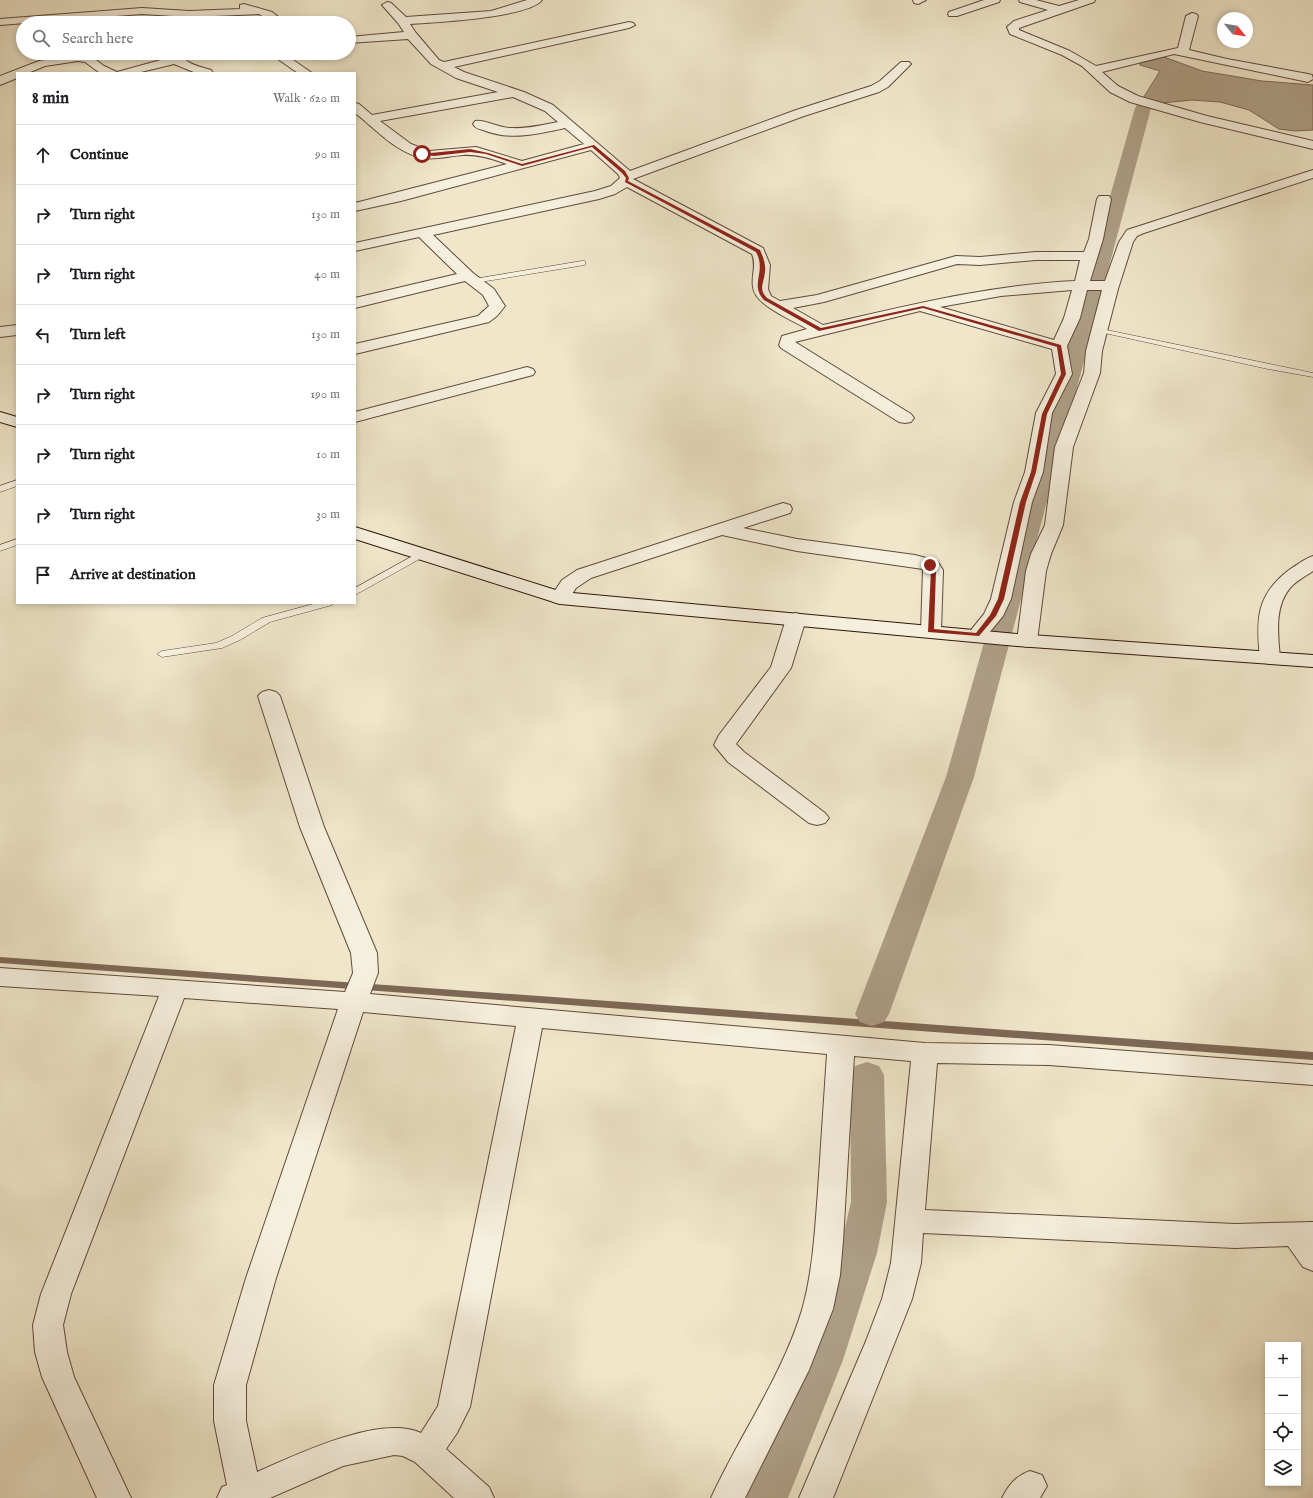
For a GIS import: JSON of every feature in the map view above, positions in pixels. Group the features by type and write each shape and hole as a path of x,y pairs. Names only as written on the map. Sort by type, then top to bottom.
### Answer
{"street":[{"path":"403,22 491,14 517,8 537,0"},
{"path":"952,14 995,0"},
{"path":"1024,0 1061,10"},
{"path":"1090,0 1018,24 1013,27 1014,32 1066,53 1095,70 1114,89 1154,106 1313,145"},
{"path":"218,2 259,11 272,16"},
{"path":"387,5 403,22 411,35 435,62 460,75 513,93 549,108 627,179 758,251 762,258 763,271 758,288 766,299 821,330"},
{"path":"65,16 142,11 189,14 259,11"},
{"path":"1183,52 1192,16"},
{"path":"0,22 16,20"},
{"path":"442,66 629,25"},
{"path":"356,39 411,35"},
{"path":"1095,70 1164,53 1183,52 1227,63 1308,78"},
{"path":"20,72 43,63 64,60"},
{"path":"89,60 100,69 109,72"},
{"path":"127,72 166,64 170,60"},
{"path":"178,60 184,65 204,72"},
{"path":"286,60 304,72"},
{"path":"356,247 588,197 613,189 627,179 777,121 875,89 884,84 905,64"},
{"path":"0,81 16,73"},
{"path":"369,119 513,93"},
{"path":"356,108 411,150 422,154 434,155 470,151 487,153 522,165"},
{"path":"479,124 491,130 508,133 567,124"},
{"path":"356,207 592,146"},
{"path":"985,636 1001,599 1023,502 1034,472 1044,414 1064,374 1059,346 1072,318 1095,285 1132,233 1313,174"},
{"path":"1022,640 1036,571 1041,554 1054,525 1064,447 1092,373 1094,351 1100,330 1095,285 1089,256 1096,238 1104,199"},
{"path":"356,349 483,319 492,313 497,306 489,292 471,279 422,232"},
{"path":"777,306 819,299 956,260 980,261 1036,256 1089,256"},
{"path":"356,302 471,279"},
{"path":"905,418 787,345 788,339 795,336 923,307 1022,289 1095,285"},
{"path":"923,307 1059,346"},
{"path":"0,332 16,330"},
{"path":"356,417 527,372"},
{"path":"0,417 16,422"},
{"path":"560,598 569,584 584,574 783,509"},
{"path":"720,530 796,545 916,561 930,565 934,570 930,631"},
{"path":"356,533 560,598 1022,640 1313,661"},
{"path":"1270,658 1267,626 1273,600 1283,584 1313,562"},
{"path":"796,619 781,668 727,740 725,745 736,757 817,818"},
{"path":"269,696 312,827 367,962 359,990 263,1271 230,1385 230,1421 239,1496 320,1460 343,1452 394,1442 408,1442 426,1452 477,1498"},
{"path":"0,977 175,988 359,990 531,1017 841,1046 925,1053 1049,1055 1313,1075"},
{"path":"114,1498 58,1377 51,1352 48,1325 56,1294 175,988"},
{"path":"426,1452 446,1423 454,1407 531,1017"},
{"path":"728,1498 748,1455 800,1356 813,1326 828,1258 841,1046"},
{"path":"816,1498 897,1299 906,1263 925,1053"},
{"path":"911,1221 1235,1236 1305,1235 1313,1259"}],"lane":[{"path":"471,279 582,263"},
{"path":"1100,330 1260,366 1313,375"},
{"path":"0,489 16,483"},
{"path":"0,548 16,542"},
{"path":"356,591 422,554"},
{"path":"162,654 218,646 236,638 266,620 324,604"}],"shaded area":[{"path":"1164,57 1202,71 1262,81 1313,85 1313,130 1295,131 1279,129 1249,110 1220,102 1192,100 1152,104 1142,100 1160,71 1140,65 1140,63"}],"waterway":[{"path":"872,1014 960,777 1143,108"},
{"path":"0,960 1313,1056"},
{"path":"767,1498 823,1360 858,1253 869,1202 867,1075"}],"route":[{"path":"422,154 434,155 470,151 487,153 522,165 592,146 624,172 628,178 626,181 758,251 762,258 763,271 758,288 761,294 766,299 821,330 923,307 1059,346 1064,367 1064,374 1044,414 1034,472 1023,502 1001,599 993,616 977,635 930,631 934,570 930,565"}]}
